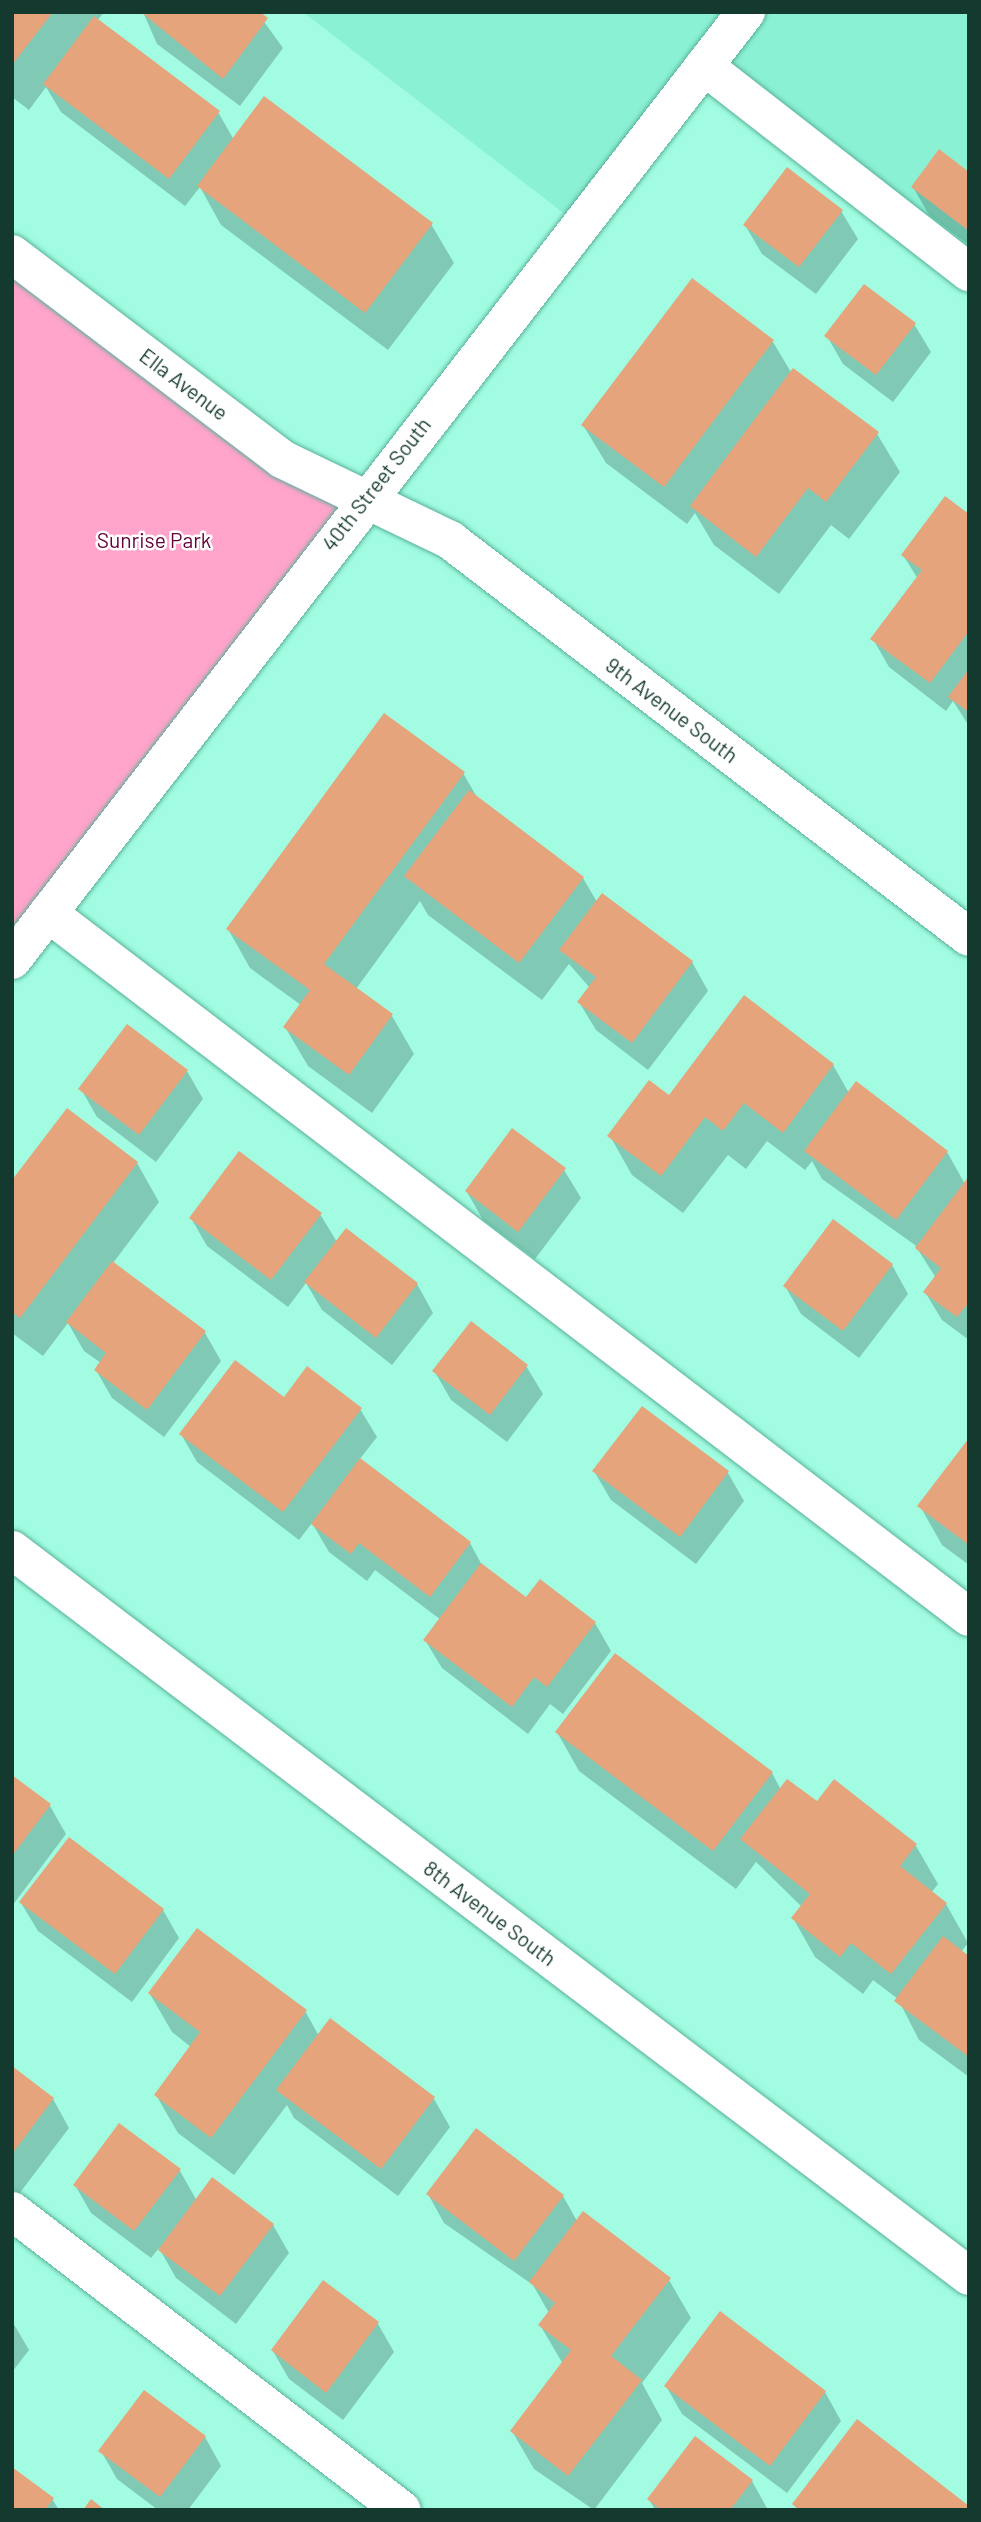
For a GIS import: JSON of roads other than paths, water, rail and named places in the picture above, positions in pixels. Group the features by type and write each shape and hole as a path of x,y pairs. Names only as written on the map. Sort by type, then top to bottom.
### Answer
{"street":[{"name":"40th Street South","path":"12,960 365,498 746,12"},
{"path":"704,66 969,272"},
{"name":"Ella Avenue","path":"12,254 282,459 365,498"},
{"name":"9th Avenue South","path":"365,498 450,540 969,937"},
{"path":"48,914 969,1617"},
{"name":"8th Avenue South","path":"12,1550 969,2276"},
{"path":"12,2211 401,2510"}],"park label":[{"name":"Sunrise Park","path":"154,540"}]}
